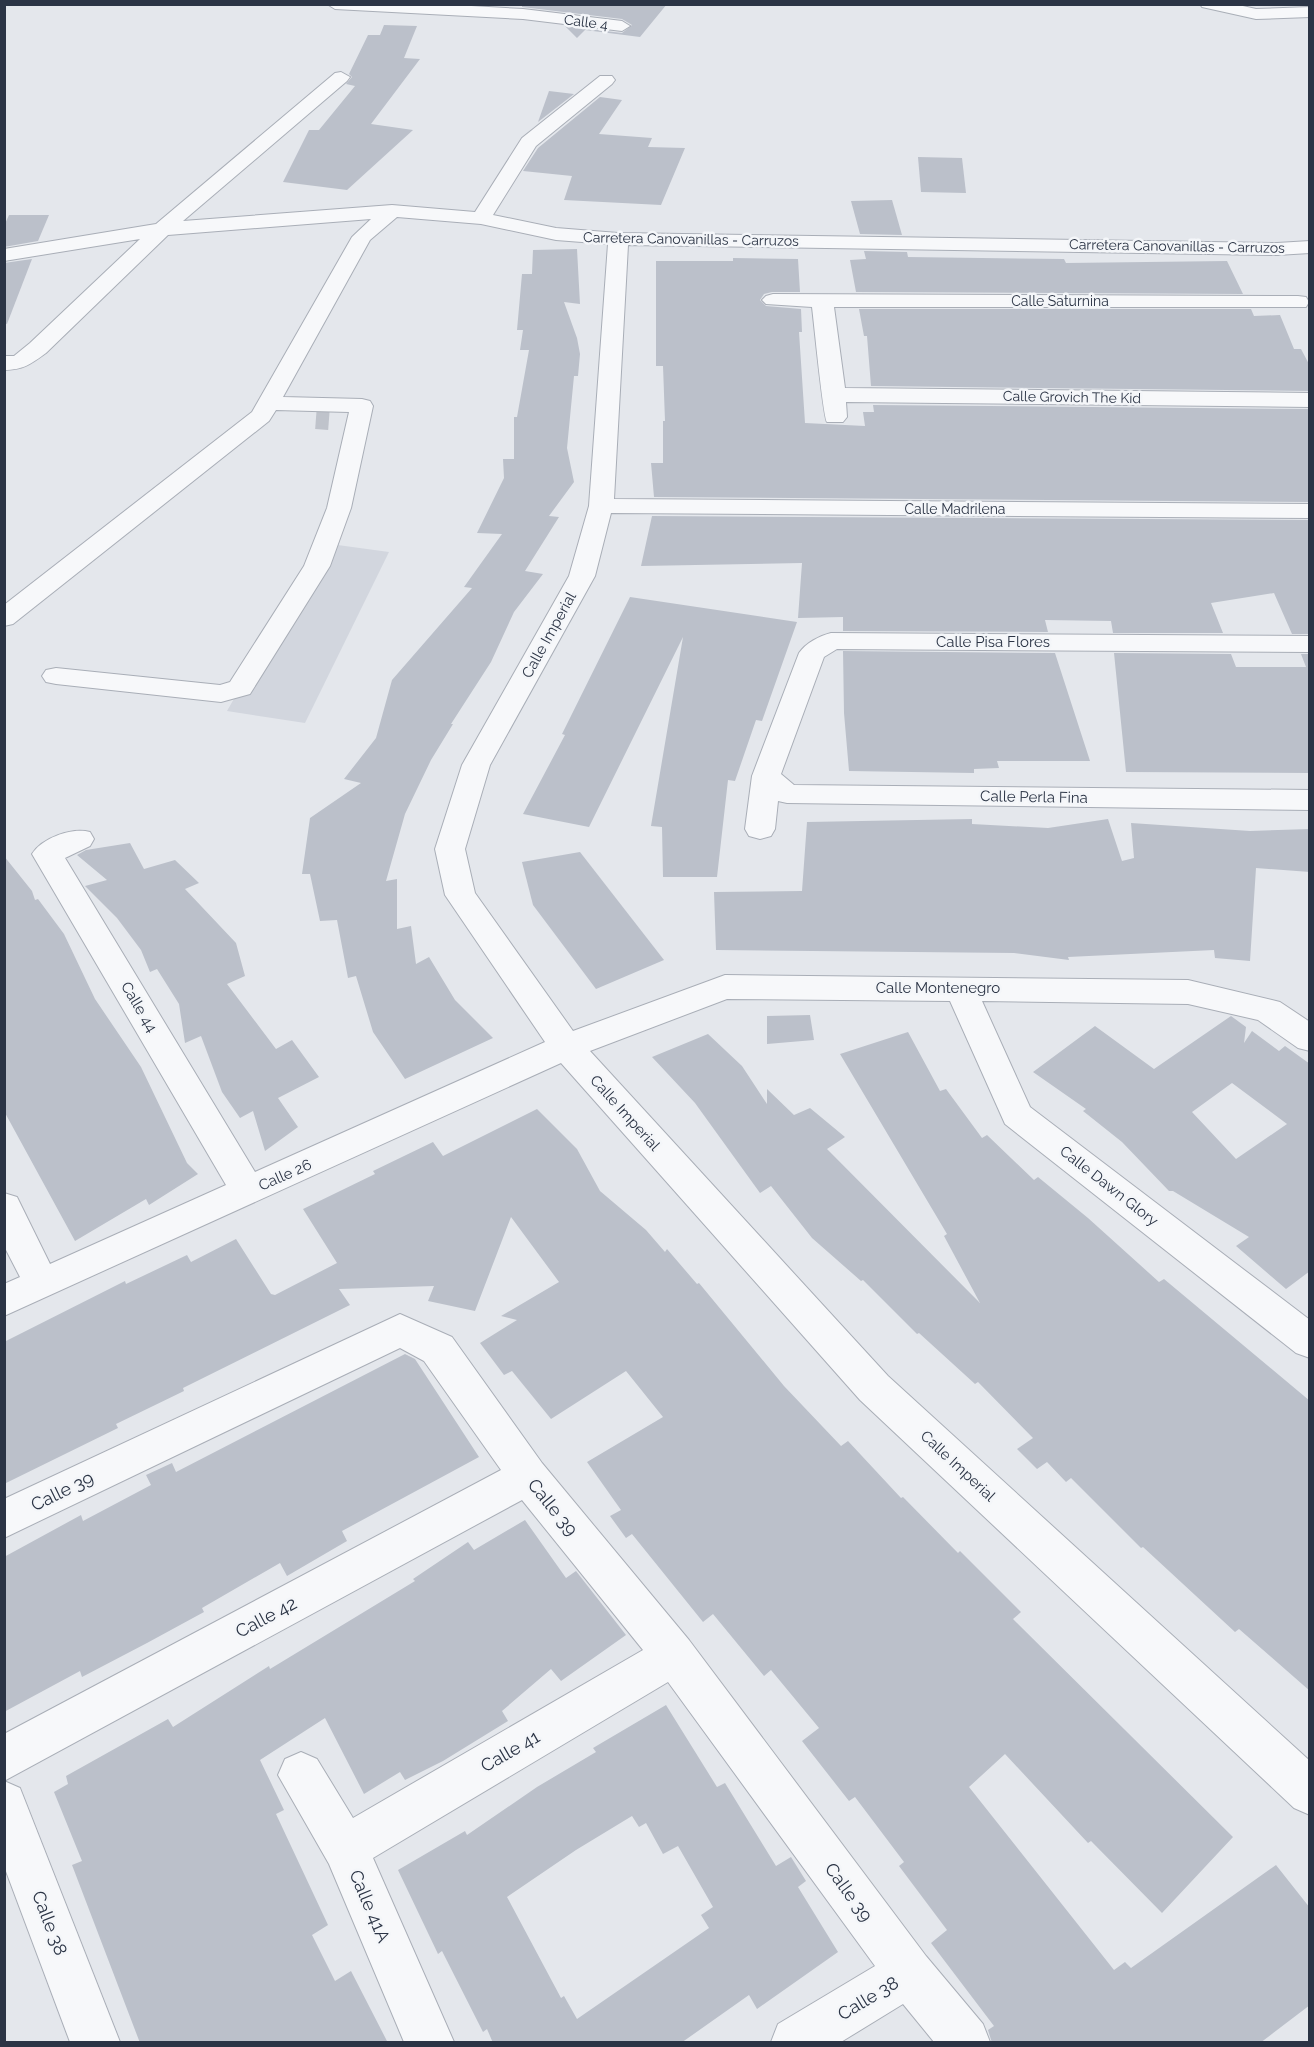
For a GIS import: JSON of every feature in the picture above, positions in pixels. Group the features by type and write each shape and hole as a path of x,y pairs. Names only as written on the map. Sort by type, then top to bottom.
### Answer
{"street":[{"name":"Calle 4","path":"335,4 523,14 622,26"},
{"path":"1208,4 1256,14 1310,12"},
{"path":"4,363 18,363 38,348 162,229 341,77"},
{"path":"481,218 529,142 606,80"},
{"path":"4,618 265,410 362,237 392,212"},
{"name":"Carretera Canovanillas - Carruzos","path":"4,255 162,229 392,212 481,218 556,234 618,239 1147,245 1277,249 1310,247"},
{"name":"Calle Imperial","path":"618,239 601,506 582,576 476,765 450,849 460,895 566,1047 874,1388 1310,1792"},
{"path":"1277,249 1304,311"},
{"name":"Calle Saturnina","path":"773,300 1304,311"},
{"name":"Calle Grovich The Kid","path":"822,300 835,406 1310,400"},
{"path":"57,676 221,694 240,688 317,566 339,508 362,406 265,410"},
{"path":"265,410 322,418 358,420"},
{"name":"Calle Madrilena","path":"601,506 1310,511"},
{"name":"Calle Pisa Flores","path":"760,829 766,776 812,653 831,641 1310,644"},
{"name":"Calle Perla Fina","path":"766,776 787,794 1310,800"},
{"name":"Calle 44","path":"79,839 47,854 248,1191"},
{"name":"Calle Montenegro","path":"566,1047 725,987 1188,992 1268,1010 1310,1039"},
{"name":"Calle Dawn Glory","path":"960,988 1017,1115 1310,1342"},
{"name":"Calle 26","path":"4,1301 566,1047"},
{"path":"4,1207 41,1283"},
{"name":"Calle 39","path":"4,1519 400,1330 438,1349 528,1476 674,1655 909,1973 965,2043"},
{"name":"Calle 42","path":"4,1759 528,1476"},
{"name":"Calle 41","path":"345,1848 674,1655"},
{"name":"Calle 41A","path":"301,1776 345,1848 429,2043"},
{"name":"Calle 38","path":"4,1804 95,2043"},
{"name":"Calle 38","path":"796,2042 909,1973"}],"shaded area":[{"path":"323,543 389,552 305,723 227,711"}],"building":[{"path":"522,4 667,4 640,37 585,30 577,38 565,26 622,33 632,25 622,19 522,7"},
{"path":"384,25 417,26 404,58 420,59 371,124 413,130 347,190 283,182 309,130 319,130 355,86 346,84 352,77 349,74 368,35 380,35"},
{"path":"549,91 574,94 538,122"},
{"path":"600,97 622,100 599,134 652,138 648,147 685,148 661,205 564,200 572,176 523,171 538,148"},
{"path":"918,157 962,158 966,193 921,192"},
{"path":"892,200 902,235 860,234 851,201"},
{"path":"9,215 49,215 38,241 4,247 4,226"},
{"path":"577,249 580,304 564,302 577,338 580,354 578,376 574,376 567,448 574,482 549,516 559,517 525,571 543,574 514,612 491,662 451,724 453,724 431,760 405,814 386,881 397,879 397,929 411,926 416,964 429,957 455,1000 493,1038 405,1079 373,1032 356,976 348,978 337,920 320,921 310,874 302,874 310,818 361,783 344,779 376,738 392,680 472,588 464,587 502,534 477,533 504,478 503,459 514,459 514,417 517,417 529,350 520,350 523,330 517,330 522,274 532,274 533,250"},
{"path":"864,251 907,252 908,257 1064,259 1066,263 1227,261 1243,294 856,292 850,260 866,259"},
{"path":"733,258 798,259 800,292 772,292 764,294 760,300 766,306 801,309 802,332 799,332 805,423 865,426 863,412 874,412 873,405 1310,409 1310,502 654,497 651,463 663,463 663,421 665,421 663,366 656,366 656,261 733,261"},
{"path":"32,259 7,324 4,323 4,263"},
{"path":"859,309 1251,309 1254,316 1280,315 1294,349 1301,349 1310,366 1310,391 871,386 867,336 864,336"},
{"path":"652,516 1310,520 1310,634 1292,634 1274,593 1211,603 1223,633 1113,633 1111,621 1045,620 1048,632 843,631 843,617 798,618 802,563 641,566"},
{"path":"630,597 797,622 762,721 756,720 735,781 728,780 717,877 663,877 662,827 651,826 683,637 589,827 523,814 565,735 562,734"},
{"path":"843,651 1055,653 1090,761 997,761 999,768 974,769 974,773 849,771 844,713"},
{"path":"1114,653 1231,654 1236,667 1306,667 1301,654 1310,654 1310,773 1126,772"},
{"path":"972,819 972,824 1048,828 1108,819 1122,861 1134,858 1131,823 1250,831 1310,829 1310,872 1256,868 1250,961 1215,958 1214,950 1068,957 1069,960 1014,953 716,950 714,892 802,891 807,822"},
{"path":"130,843 144,869 175,860 199,883 185,889 236,943 245,976 227,984 276,1049 292,1040 319,1077 278,1098 298,1127 265,1151 253,1111 240,1118 222,1092 201,1036 185,1043 179,1004 157,969 150,972 141,950 117,918 85,886 107,880 77,855 86,850"},
{"path":"580,852 664,960 596,989 533,905 522,862"},
{"path":"4,856 32,891 35,900 38,899 64,934 95,999 141,1067 187,1163 198,1174 149,1205 146,1199 75,1241 4,1111"},
{"path":"810,1015 814,1040 767,1044 767,1016"},
{"path":"1231,1016 1246,1027 1244,1043 1252,1031 1279,1051 1285,1046 1310,1064 1310,1271 1286,1289 1236,1246 1249,1237 1173,1191 1169,1191 1122,1142 1083,1111 1086,1109 1033,1072 1095,1026 1154,1069","holes":["1232,1083 1287,1124 1236,1159 1192,1112"]},
{"path":"908,1032 940,1091 946,1089 982,1138 987,1135 1034,1180 1038,1177 1088,1218 1159,1282 1164,1279 1310,1401 1310,1691 1239,1629 1235,1632 1143,1547 1141,1548 1071,1478 1066,1482 1047,1462 1037,1469 1017,1449 1033,1438 978,1382 975,1384 919,1333 917,1334 863,1280 861,1281 812,1238 771,1186 760,1193 695,1103 652,1057 708,1034 742,1066 767,1104 767,1089 794,1115 810,1108 845,1137 827,1149 980,1303 944,1236 947,1234 840,1054"},
{"path":"537,1109 577,1149 600,1191 646,1230 665,1252 667,1249 697,1284 699,1283 784,1386 841,1446 848,1441 901,1498 903,1497 958,1553 960,1551 1021,1612 1013,1619 1233,1837 1162,1913 1091,1841 1088,1843 1005,1754 969,1787 1114,1970 1125,1962 1131,1968 1276,1865 1310,1908 1310,2005 1260,2043 992,2043 988,2030 994,2026 931,1943 947,1930 899,1866 904,1862 855,1797 849,1801 802,1741 819,1728 771,1670 764,1676 713,1614 703,1622 632,1534 626,1538 610,1516 621,1510 587,1462 663,1417 626,1371 551,1419 512,1371 504,1375 480,1343 517,1320 501,1316 559,1282 511,1217 475,1311 428,1301 434,1286 339,1289 350,1305 183,1388 184,1391 116,1424 118,1428 4,1484 4,1342 125,1281 126,1284 187,1255 191,1262 236,1239 271,1294 275,1295 337,1263 303,1209 375,1174 373,1171 433,1142 443,1156"},
{"path":"405,1354 415,1359 479,1457 342,1531 347,1541 287,1576 280,1563 202,1608 204,1612 147,1643 82,1677 80,1671 4,1712 4,1557 81,1515 83,1521 151,1485 146,1475 172,1463 176,1472"},
{"path":"525,1520 566,1578 576,1571 626,1635 561,1681 551,1669 502,1711 508,1721 443,1761 405,1780 400,1772 364,1794 325,1718 260,1760 284,1810 276,1814 328,1925 312,1935 335,1981 351,1971 388,2043 140,2043 72,1865 82,1861 54,1792 68,1784 66,1776 168,1719 173,1727 269,1666 270,1669 415,1581 413,1579 468,1542 474,1550"},
{"path":"666,1705 717,1787 725,1783 776,1866 791,1857 806,1881 798,1887 838,1952 757,2009 749,1995 681,2043 493,2043 487,2029 483,2032 442,1951 438,1954 398,1870 465,1831 467,1835 537,1787 596,1752 593,1748","holes":["632,1816 639,1827 646,1823 663,1854 678,1846 713,1907 701,1915 709,1928 577,2019 564,1996 561,1998 507,1897 576,1850"]}],"tunnel":[{"path":"316,418 329,419"}]}
